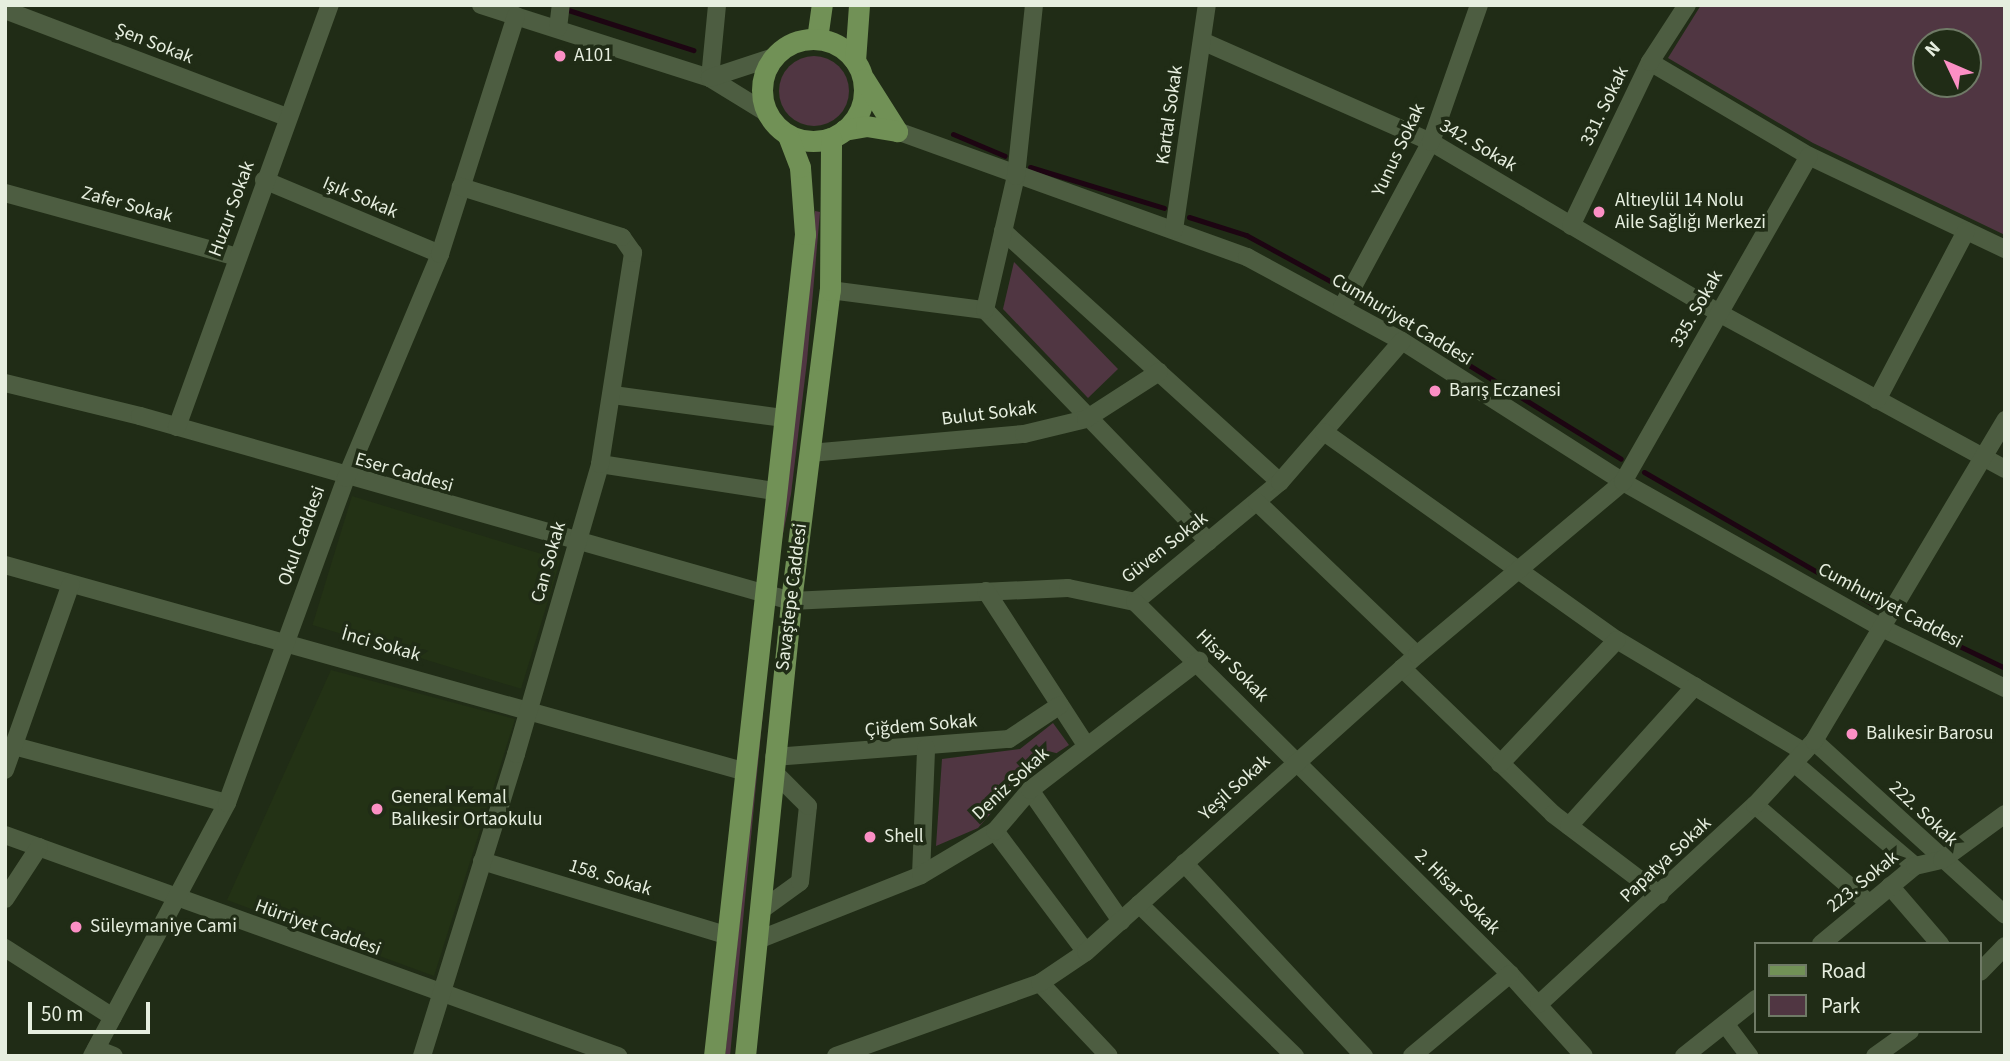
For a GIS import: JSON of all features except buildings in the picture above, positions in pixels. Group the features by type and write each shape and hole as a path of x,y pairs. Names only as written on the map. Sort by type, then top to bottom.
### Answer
{"main road":[{"path":"817,39 822,5"},
{"path":"838,134 862,105 858,68 859,5"},
{"path":"817,39 838,46 858,68 897,131 866,126 802,140 788,135 767,113 762,84 774,57 801,40 817,39"},
{"name":"Savaştepe Caddesi","path":"745,1056 791,601 830,290 838,134"},
{"name":"Savaştepe Caddesi","path":"714,1056 762,594 805,234 800,167 788,135"}],"street":[{"name":"Huzur Sokak","path":"177,427 264,180 330,5"},
{"path":"481,5 558,27 710,78 767,113"},
{"path":"558,27 561,5"},
{"path":"710,78 717,5"},
{"path":"985,310 1016,176 1034,5"},
{"name":"Kartal Sokak","path":"1174,230 1207,5"},
{"name":"Yunus Sokak","path":"1342,307 1430,142 1479,5"},
{"name":"331. Sokak","path":"1572,226 1650,62 1682,7"},
{"name":"Şen Sokak","path":"5,10 287,117"},
{"name":"Okul Caddesi","path":"94,1052 227,803 346,478 440,254 516,16"},
{"name":"342. Sokak","path":"1202,41 1430,142 1719,313 2005,469"},
{"path":"710,78 774,57"},
{"path":"1650,62 1809,156 2005,249"},
{"name":"Cumhuriyet Caddesi","path":"897,131 1247,257 1402,341 1623,482 1882,628 2005,688"},
{"name":"335. Sokak","path":"1623,482 1809,156"},
{"name":"Işık Sokak","path":"264,180 440,254"},
{"name":"Can Sokak","path":"422,1056 438,995 529,710 600,464 613,395 633,253 622,237 461,187"},
{"name":"Zafer Sokak","path":"5,193 237,257"},
{"path":"1003,231 1280,482"},
{"path":"1877,401 1966,231"},
{"path":"830,290 985,310 1086,419 1209,542"},
{"name":"Güven Sokak","path":"791,601 1068,588 1135,602 1280,482 1402,341"},
{"name":"Bulut Sokak","path":"810,453 1024,434 1086,419 1159,372"},
{"name":"Eser Caddesi","path":"5,383 177,427 346,478 791,601"},
{"path":"613,395 784,418"},
{"name":"Papatya Sokak","path":"1539,1004 1755,805 1804,752 1882,628 2005,420"},
{"path":"1324,432 1618,640 1804,752 1915,866"},
{"path":"600,464 775,491"},
{"name":"Yeşil Sokak","path":"836,1056 866,1051 1040,983 1086,952 1402,668 1623,482"},
{"path":"1257,502 1417,655"},
{"name":"İnci Sokak","path":"5,565 286,640 743,771"},
{"path":"5,770 71,584"},
{"path":"986,591 1086,745"},
{"name":"Hisar Sokak","path":"1135,602 1199,661 1295,762"},
{"path":"1500,764 1618,640"},
{"name":"Deniz Sokak","path":"758,940 921,875 995,831 1030,790 1199,661"},
{"path":"1402,668 1500,764 1569,826 1660,895"},
{"path":"1569,826 1695,686"},
{"name":"Çiğdem Sokak","path":"774,764 1009,739 1060,705"},
{"path":"14,746 227,803"},
{"path":"921,875 926,748"},
{"name":"222. Sokak","path":"1804,752 1942,860 2005,915"},
{"name":"2. Hisar Sokak","path":"1295,762 1539,1004 1576,1053"},
{"path":"760,911 800,882 807,806 774,764"},
{"path":"1030,790 1121,921"},
{"path":"1755,805 1869,903"},
{"name":"223. Sokak","path":"1823,942 1915,866 1942,860 2003,818"},
{"path":"995,831 1086,952"},
{"name":"Hürriyet Caddesi","path":"5,835 438,995 618,1056"},
{"path":"5,900 39,847"},
{"name":"158. Sokak","path":"482,860 726,935"},
{"path":"1184,863 1364,1056"},
{"path":"1890,886 1938,942"},
{"path":"1139,904 1295,1056"},
{"path":"1982,970 2005,946"},
{"path":"5,948 113,1017"},
{"path":"1412,1056 1510,974"},
{"path":"1040,983 1109,1055"},
{"path":"1684,1056 1755,1000"},
{"path":"1726,1025 1749,1056"},
{"path":"1875,1056 1907,1033"},
{"path":"94,1052 114,1056"}],"shaded area":[{"path":"352,496 560,560 521,689 313,625"},
{"name":"General Kemal Balıkesir Ortaokulu","path":"331,670 515,719 434,976 227,900"}],"green space":[{"path":"1701,5 2005,5 2005,235 1813,143 1668,58"},
{"path":"814,56 839,66 849,91 839,116 814,126 789,116 779,91 789,66"},
{"path":"815,211 820,212 807,361 791,494 778,559"},
{"path":"1014,262 1118,369 1088,398 1003,309"},
{"path":"772,618 730,1056 725,1056"},
{"path":"1053,723 1069,745 1026,773 978,828 936,846 942,759 1020,749"}],"waterway":[{"path":"562,8 693,50"},
{"path":"953,134 1005,156"},
{"path":"1030,167 1164,208"},
{"path":"1189,217 1246,235 1339,286"},
{"path":"1362,299 1621,459"},
{"path":"1644,472 1878,607"},
{"path":"1905,620 2005,668"}],"place":[{"name":"A101","path":"560,56"},
{"name":"Altıeylül 14 Nolu Aile Sağlığı Merkezi","path":"1599,212"},
{"name":"Barış Eczanesi","path":"1435,391"},
{"name":"Balıkesir Barosu","path":"1852,734"},
{"name":"General Kemal Balıkesir Ortaokulu","path":"377,809"},
{"name":"Shell","path":"870,837"},
{"name":"Süleymaniye Cami","path":"76,927"}]}
